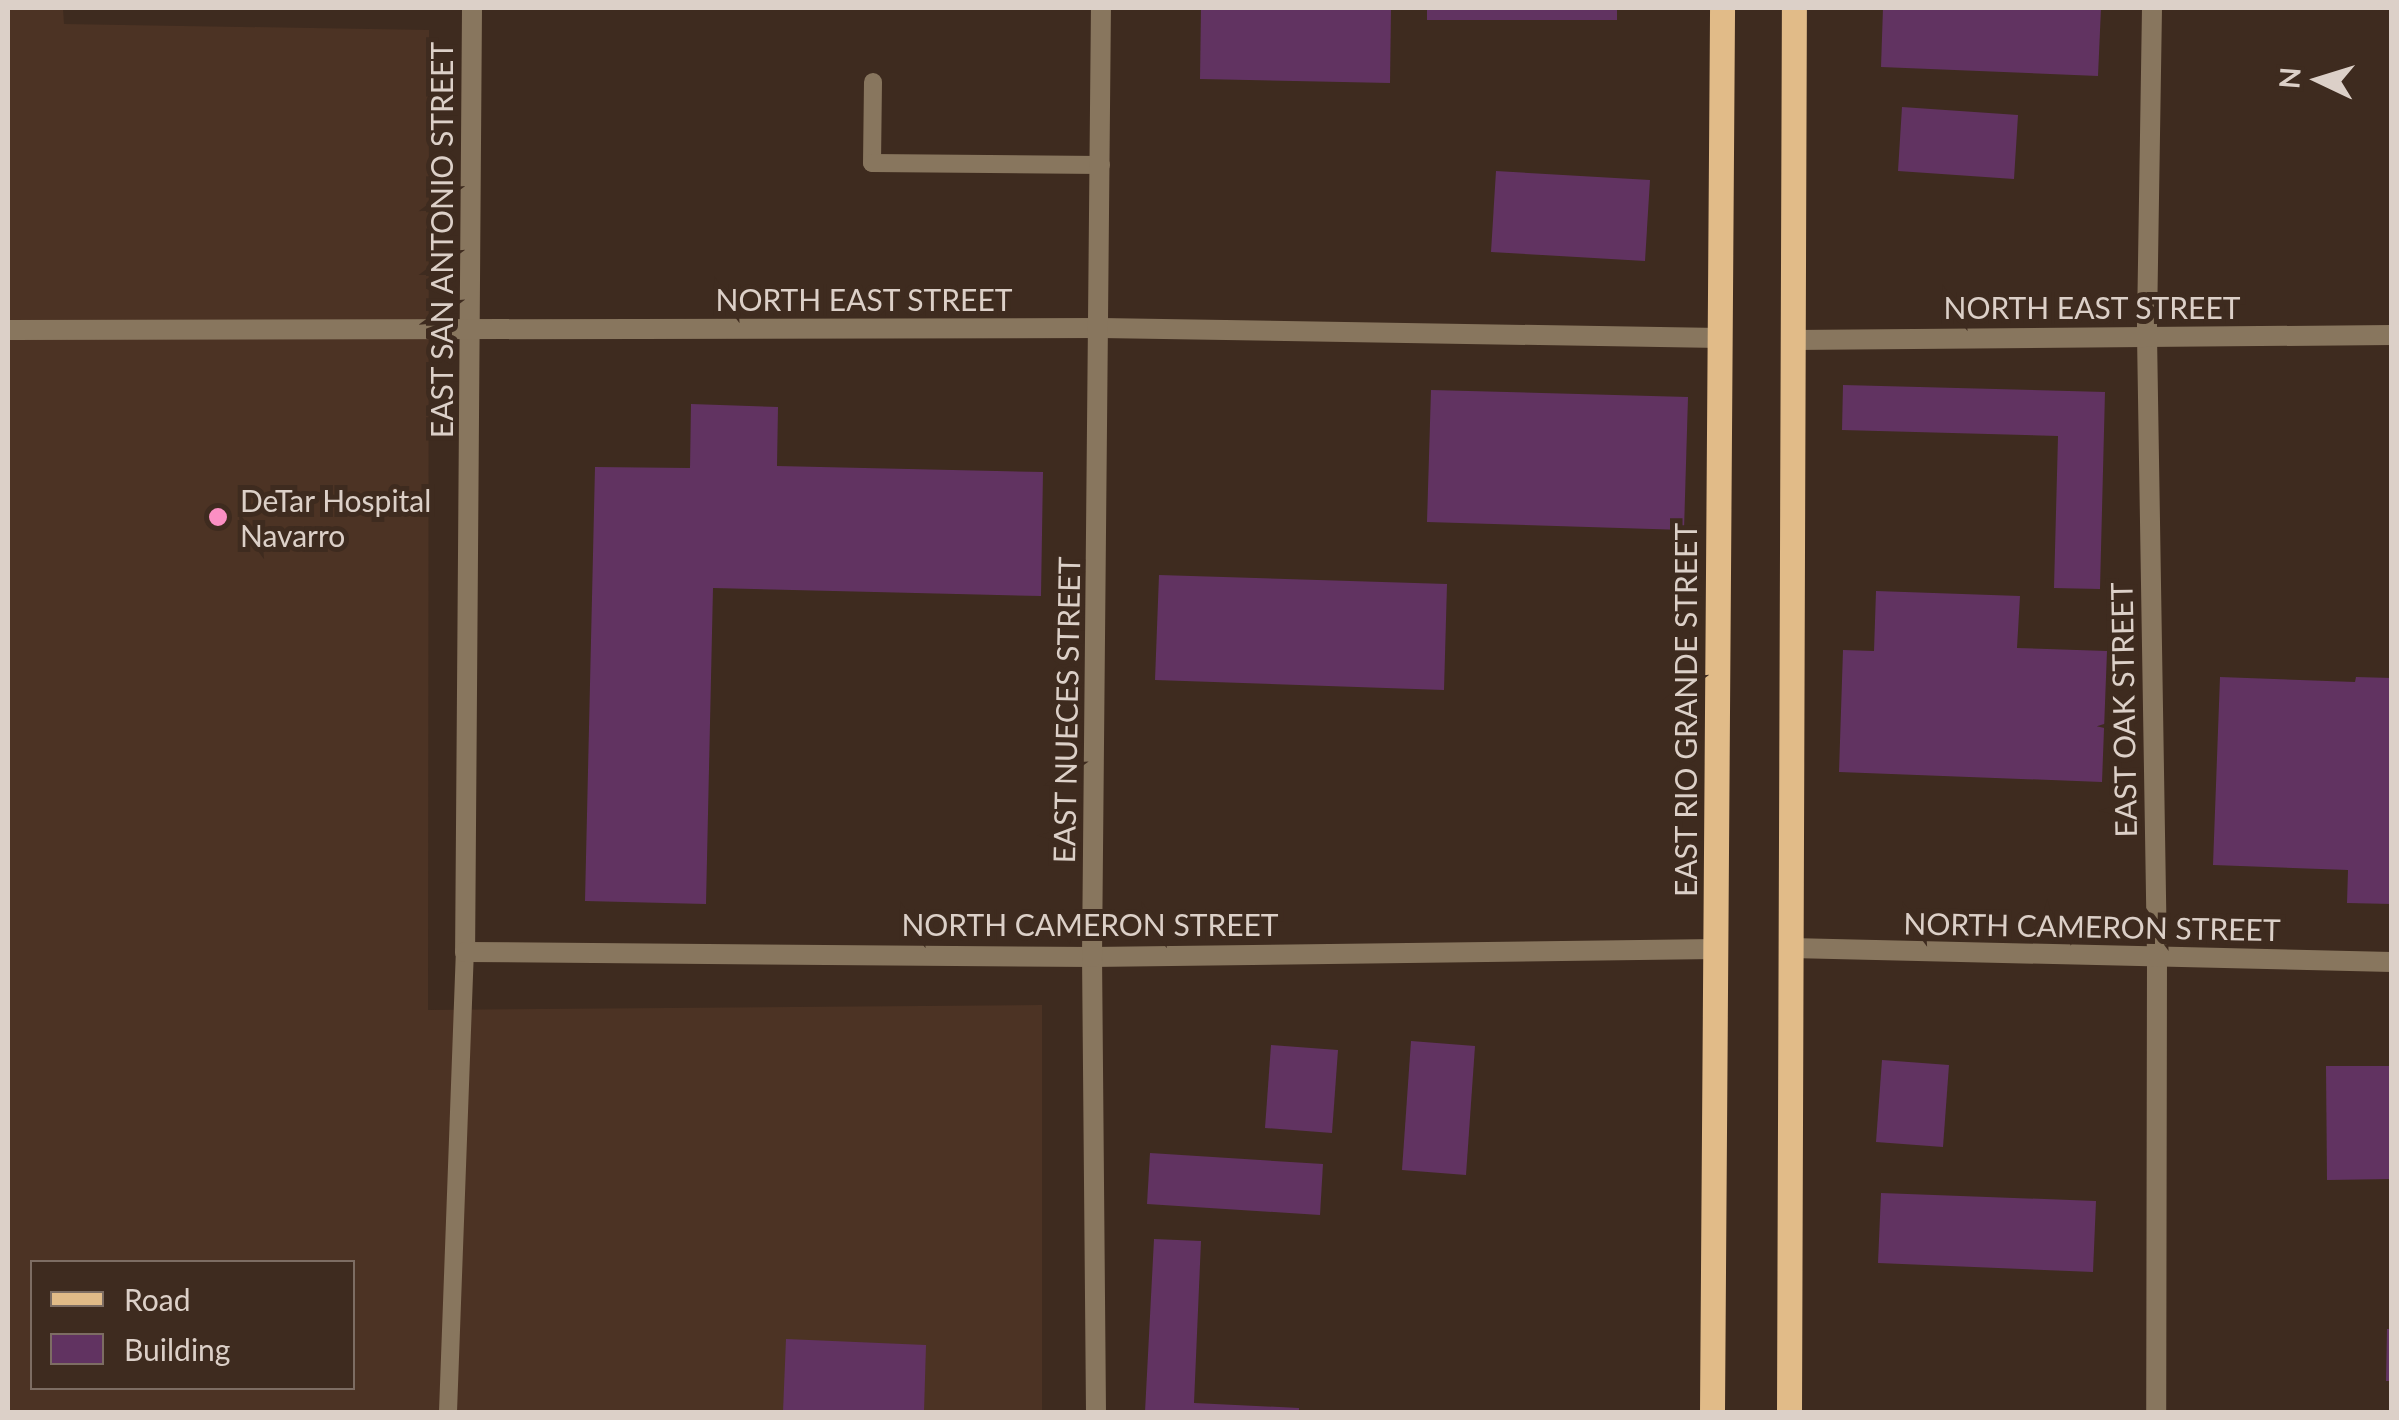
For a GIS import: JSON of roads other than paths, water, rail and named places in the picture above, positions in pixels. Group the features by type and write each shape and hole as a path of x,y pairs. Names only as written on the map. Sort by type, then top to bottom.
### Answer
{"main road":[{"name":"EAST RIO GRANDE STREET","path":"1712,1412 1722,8"},
{"path":"1790,1412 1794,8"}],"street":[{"name":"EAST SAN ANTONIO STREET","path":"465,952 472,8"},
{"name":"EAST NUECES STREET","path":"1096,1412 1092,956 1101,328 1101,8"},
{"name":"EAST OAK STREET","path":"2152,8 2147,335 2157,958 2156,1412"},
{"name":"NORTH EAST STREET","path":"8,330 1101,328 1720,338"},
{"name":"NORTH EAST STREET","path":"1794,340 2392,335"},
{"name":"NORTH CAMERON STREET","path":"1791,948 2392,962"},
{"name":"NORTH CAMERON STREET","path":"465,952 1092,956 1716,949"}],"lane":[{"path":"873,82 872,163 1101,165"},
{"path":"448,1412 465,952"}],"place":[{"name":"DeTar Hospital Navarro","path":"218,517"}]}
